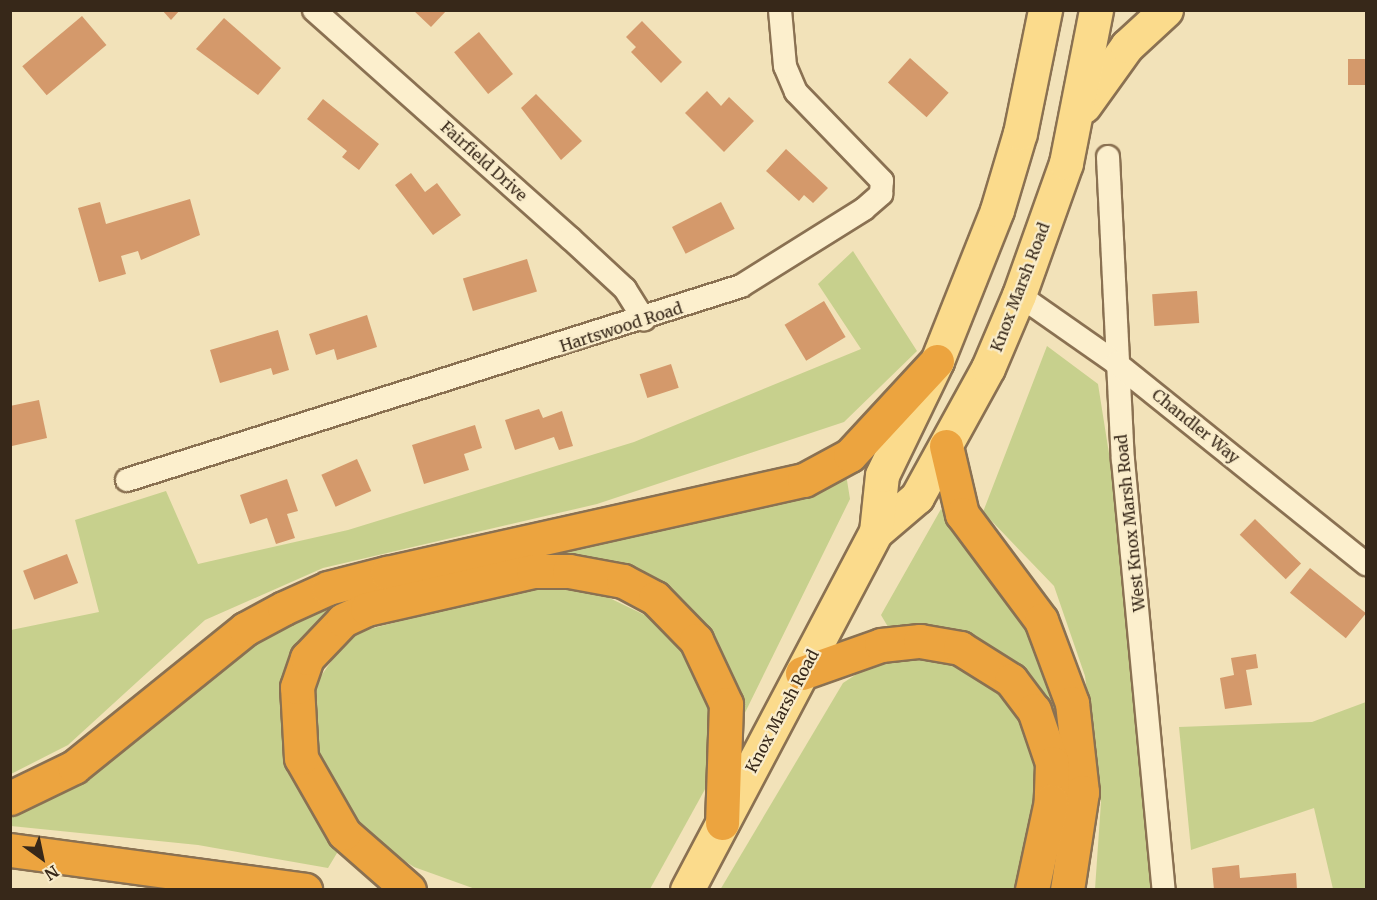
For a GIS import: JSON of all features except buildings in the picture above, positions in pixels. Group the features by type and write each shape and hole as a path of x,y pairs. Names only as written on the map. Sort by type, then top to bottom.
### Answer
{"highway":[{"path":"10,798 74,766 244,629 284,608 328,588 387,573 804,480 850,455 938,361"},
{"path":"946,446 962,514 1041,620 1067,683 1081,746 1082,792 1067,890"},
{"path":"409,890 344,833 301,758 297,697 307,658 343,620 367,609 534,571 569,571 623,581 655,598 696,640 726,704 723,823"},
{"path":"802,673 880,645 921,641 960,648 1011,680 1034,710 1052,763 1051,801 1032,890"},
{"path":"10,850 305,890"}],"main road":[{"name":"Knox Marsh Road","path":"687,890 876,532 882,475 938,361 997,210 1020,133 1045,10"},
{"name":"Knox Marsh Road","path":"876,532 917,497 946,446 1020,295 1079,112 1096,10"},
{"path":"1079,112 1127,46 1166,10"}],"street":[{"name":"Fairfield Drive","path":"314,10 625,289 644,320"},
{"name":"Hartswood Road","path":"128,480 181,459 644,320 772,270 881,194 882,181 796,92 782,49 780,10"},
{"name":"West Knox Marsh Road","path":"1108,156 1116,363 1164,890"},
{"name":"Chandler Way","path":"1020,295 1116,363 1366,564"}],"green space":[{"path":"853,251 917,351 844,422 597,504 323,568 205,620 68,745 11,774 11,630 99,612 75,520 166,491 198,564 348,530 634,442 861,349 818,284"},
{"path":"1047,346 1098,384 1126,561 1152,889 1095,889 1101,802 1085,676 1054,586 983,512"},
{"path":"846,474 850,499 736,731 731,706 617,574 370,602 283,706 285,746 340,848 328,868 198,845 11,826 10,815 69,791 256,642 311,611 721,517"},
{"path":"941,509 992,569 1061,684 1060,889 1046,889 1042,700 891,632 881,615"},
{"path":"530,588 595,591 653,619 685,648 715,709 709,782 650,889 478,890 414,867 376,842 343,809 318,767 312,689 346,640 358,632"},
{"path":"946,654 1017,703 1042,774 1023,889 720,890 843,683 881,658"},
{"path":"1366,702 1366,889 1333,889 1314,808 1191,850 1179,727 1312,722"}]}
